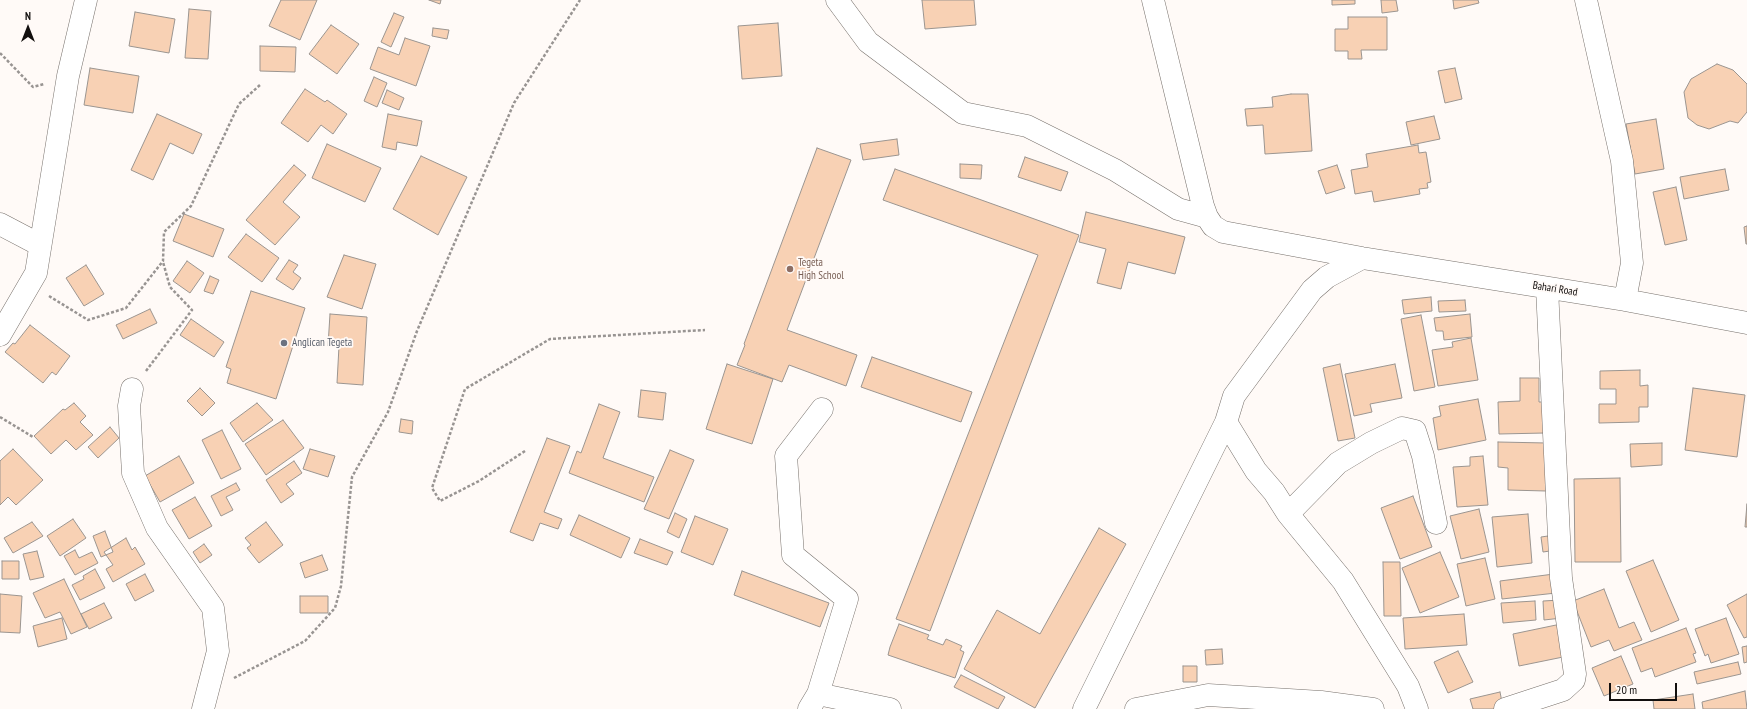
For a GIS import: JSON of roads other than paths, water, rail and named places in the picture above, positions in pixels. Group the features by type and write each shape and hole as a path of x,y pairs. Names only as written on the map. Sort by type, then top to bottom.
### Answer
{"street":[{"path":"0,335 36,273 68,76 86,0"},
{"path":"837,0 868,42 963,112 1027,126 1115,170 1178,210 1207,217 1153,0"},
{"path":"1586,0 1622,161 1632,263 1625,300"},
{"name":"Bahari Road","path":"1207,217 1213,226 1223,232 1234,235 1362,258 1625,300 1747,323"},
{"path":"0,224 40,245"},
{"path":"1084,709 1226,422 1234,396 1312,290 1327,277 1362,258"},
{"path":"1505,709 1563,690 1574,680 1575,674 1560,578 1547,288"},
{"path":"132,389 129,406 133,473 157,528 213,608 218,651 205,705"},
{"path":"822,409 786,456 794,555 847,599 813,702 890,709"},
{"path":"1226,422 1256,471 1274,492 1288,514 1343,581 1408,686 1417,709"},
{"path":"1288,514 1338,463 1371,443 1402,428 1415,431 1423,456 1436,523"},
{"path":"1136,709 1208,695 1321,702 1373,709"}],"place":[{"name":"Tegeta High School","path":"790,269"},
{"name":"Anglican Tegeta","path":"284,343"}]}
